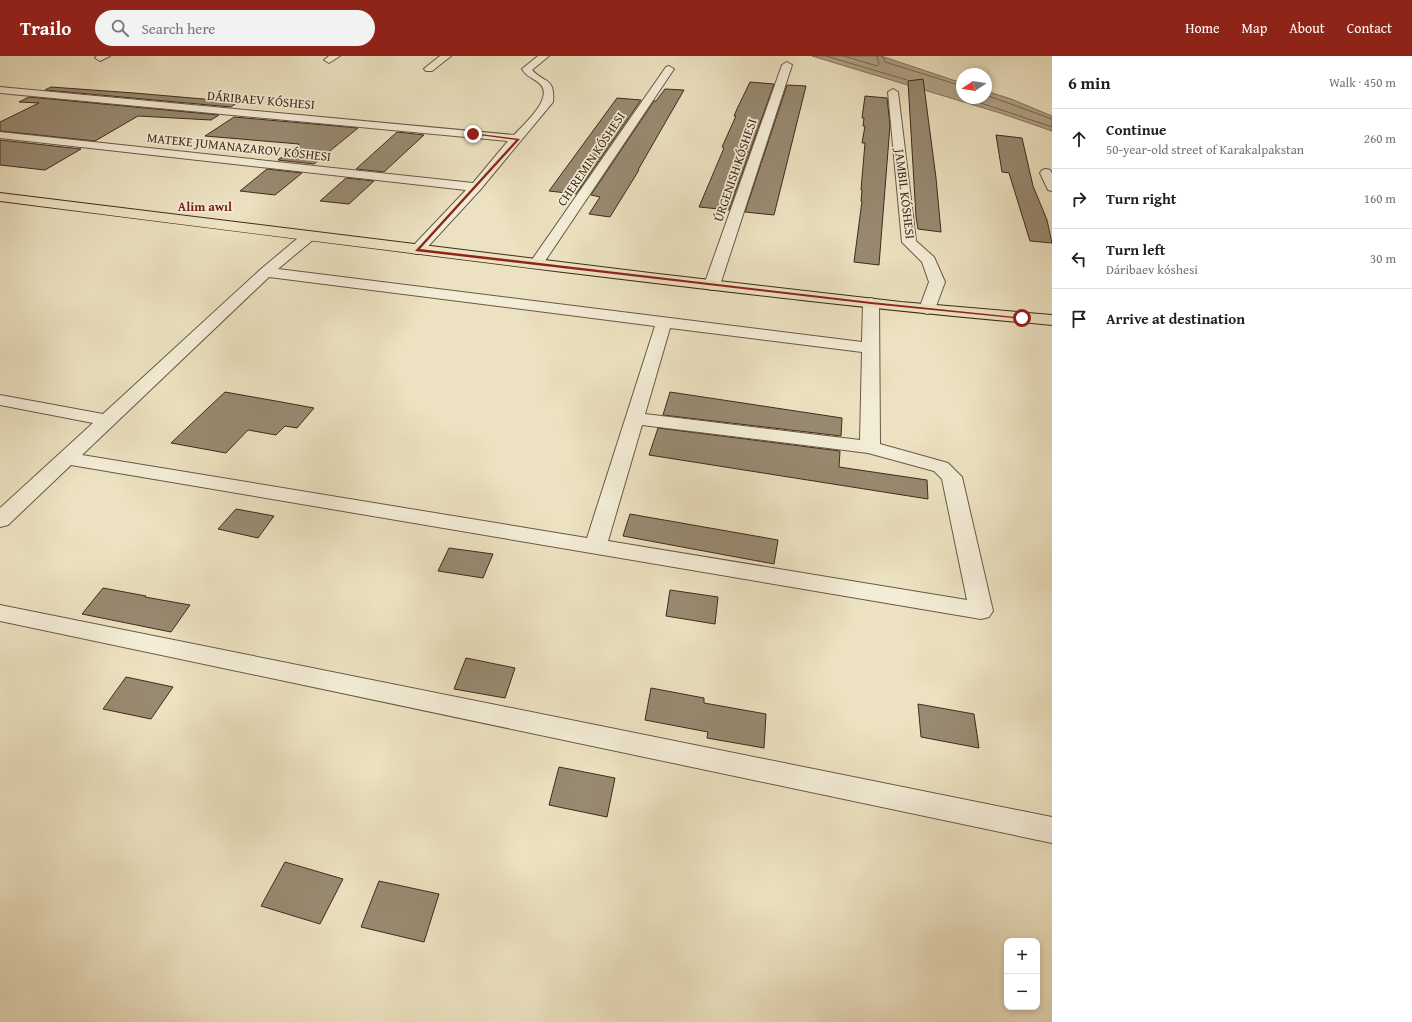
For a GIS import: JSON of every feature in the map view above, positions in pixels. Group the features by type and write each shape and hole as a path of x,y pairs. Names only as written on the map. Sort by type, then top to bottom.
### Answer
{"main road":[{"path":"0,197 417,250 712,285 927,309 1052,320"}],"street":[{"path":"429,69 446,56"},
{"path":"417,250 476,187 548,102 549,90 544,82 529,73 527,69 544,56"},
{"name":"ÚRGENISH KÓSHESI","path":"712,285 787,65"},
{"name":"CHEREMIN KÓSHESI","path":"536,264 669,69"},
{"name":"DÁRIBAEV KÓSHESI","path":"0,90 518,139"},
{"path":"892,92 909,242 929,260 937,282 927,309"},
{"name":"MATEKE JUMANAZAROV KÓSHESI","path":"0,135 476,187"},
{"path":"1046,173 1052,187"},
{"path":"0,520 266,272 308,236"},
{"path":"266,272 871,348"},
{"path":"870,447 871,303"},
{"path":"596,546 664,322"},
{"path":"0,400 107,420"},
{"path":"66,458 981,610 952,477 941,467 870,447 635,418"},
{"path":"0,614 1052,830"}],"water":[{"path":"812,56 881,56 956,81 956,100"},
{"path":"992,93 1011,99 1052,116 1052,131 970,104 992,104"}],"building":[{"path":"923,79 936,178 941,232 918,229 916,217 908,81"},
{"path":"750,82 774,84 729,210 699,207 724,148 722,147 736,116 734,116"},
{"path":"787,85 806,86 774,215 745,212"},
{"path":"51,87 238,102 231,107 45,90"},
{"path":"665,89 684,90 639,170 610,217 589,214 600,197 591,195 654,101 656,101"},
{"path":"865,96 887,98 890,125 879,265 854,262 862,201 861,190 865,143 862,143 865,126 863,126 864,118 862,118"},
{"path":"29,97 219,115 211,120 138,116 95,141 0,131 0,122 39,103 19,102"},
{"path":"617,98 641,100 576,194 549,191"},
{"path":"234,117 358,128 314,164 278,160 299,144 205,136"},
{"path":"397,132 424,135 384,172 356,169"},
{"path":"996,135 1022,138 1033,186 1047,220 1052,243 1030,241 1009,173 1002,172"},
{"path":"0,140 81,149 45,170 0,165"},
{"path":"267,169 302,173 275,195 240,191"},
{"path":"346,178 374,181 349,204 320,201"},
{"path":"225,392 314,408 297,428 285,426 276,435 248,430 226,453 171,443"},
{"path":"670,392 842,418 841,436 663,415"},
{"path":"658,428 840,451 839,467 927,480 928,499 649,455"},
{"path":"236,509 274,516 258,538 218,529"},
{"path":"630,514 778,540 774,564 623,536"},
{"path":"449,548 493,554 483,578 438,571"},
{"path":"103,588 190,605 171,632 82,614"},
{"path":"670,590 718,597 715,624 666,616"},
{"path":"466,658 515,668 505,698 454,689"},
{"path":"126,677 173,687 151,719 103,709"},
{"path":"651,688 704,698 704,703 766,714 764,748 707,738 708,732 645,720"},
{"path":"918,704 974,714 979,748 921,737"},
{"path":"559,767 615,778 607,817 549,805"},
{"path":"285,862 343,879 320,924 261,906"},
{"path":"379,881 439,894 424,942 361,927"}],"district":[{"name":"Alim awıl","path":"205,206"}],"route":[{"path":"473,134 518,139 476,187 417,250 871,303 1022,318"}]}
